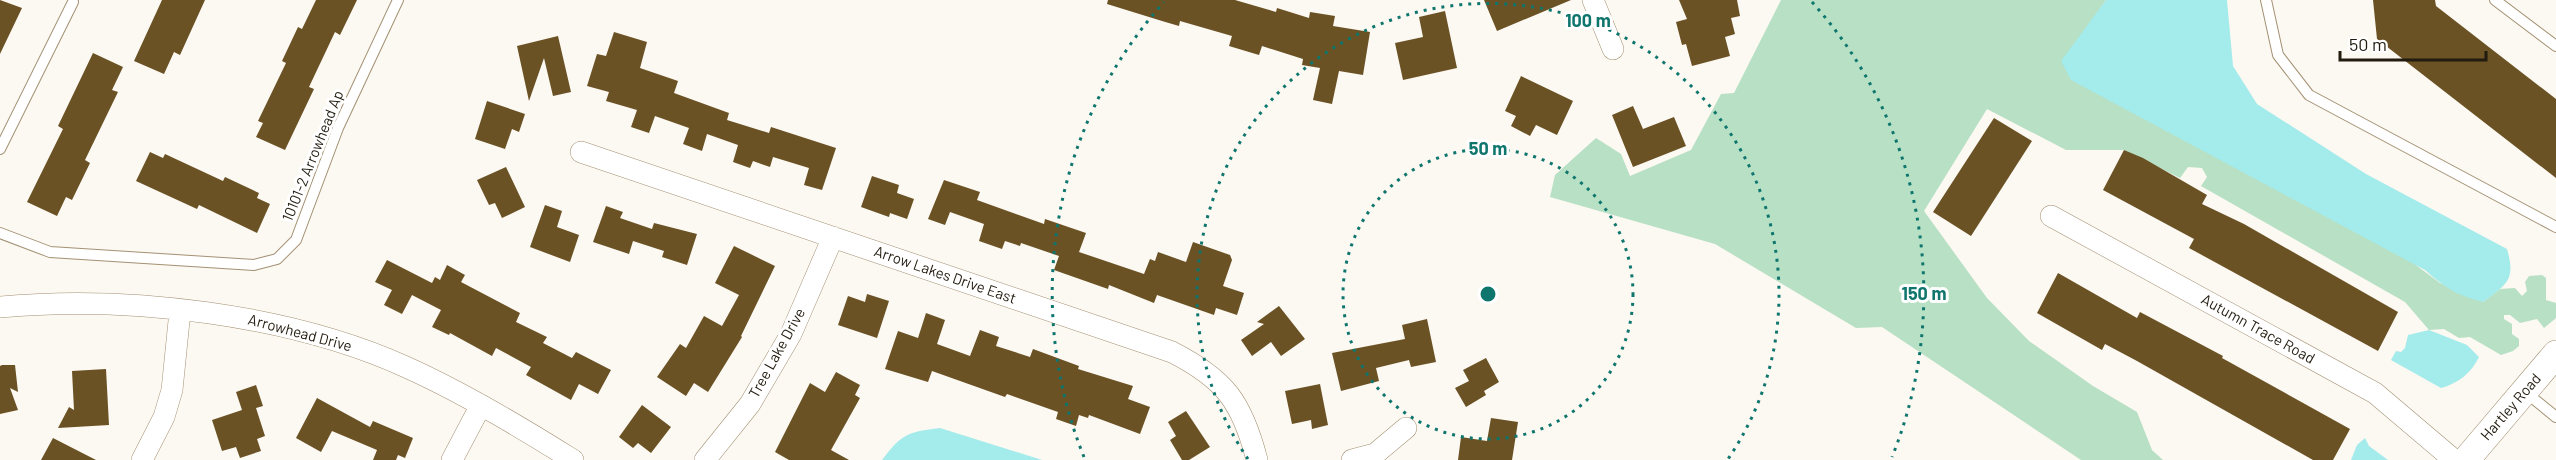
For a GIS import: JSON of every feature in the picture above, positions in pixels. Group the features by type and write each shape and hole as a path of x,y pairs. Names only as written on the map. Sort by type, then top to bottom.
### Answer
{"street":[{"path":"1593,0 1613,49"},
{"name":"Arrow Lakes Drive East","path":"581,152 1172,352 1194,363 1217,380 1236,402 1249,429 1257,460"},
{"name":"Autumn Trace Road","path":"2051,216 2375,393 2454,460"},
{"name":"Tree Lake Drive","path":"705,460 750,404 791,334 833,237"},
{"name":"Arrowhead Drive","path":"0,307 74,303 121,304 245,318 333,339 405,366 481,405 573,460"},
{"path":"142,460 164,417 172,390 180,311"},
{"name":"Hartley Road","path":"2466,460 2556,354"},
{"path":"452,460 481,405"},
{"path":"1352,460 1375,454 1406,428"}],"lane":[{"name":"10101-2 Arrowhead Ap","path":"0,233 50,252 254,265 277,260 296,240 338,128 398,0"},
{"path":"2266,0 2278,55 2309,95 2556,227"},
{"path":"2495,0 2556,46"},
{"path":"0,149 73,2"},
{"path":"2524,391 2556,417"}],"green space":[{"path":"1781,0 2106,0 2091,22 2440,283 2483,302 2500,289 2515,288 2522,296 2527,291 2525,282 2529,276 2542,275 2546,278 2546,300 2556,303 2556,318 2544,328 2537,319 2520,323 2510,315 2504,315 2504,319 2512,324 2512,334 2519,339 2519,346 2501,355 2470,337 2459,338 2444,329 2429,330 2405,302 2201,186 2207,177 2202,168 2188,167 2180,178 2124,150 2066,150 1987,109 1924,211 1987,298 2029,341 2093,386 2137,412 2152,450 2163,460 2081,460 1882,327 1856,328 1715,244 1550,197 1555,175 1596,138 1621,154 1630,176 1691,150 1721,94 1734,93"}],"water":[{"path":"2106,0 2227,0 2233,66 2257,104 2366,174 2507,249 2510,259 2510,275 2504,285 2483,302 2459,294 2425,270 2071,80 2061,61"},
{"path":"2429,330 2467,345 2479,357 2464,377 2441,388 2391,360 2396,351 2401,352 2405,348 2408,335"},
{"path":"940,428 1042,460 882,460 906,436"},
{"path":"2365,438 2369,446 2388,460 2351,460 2357,445"}],"building":[{"path":"0,0 22,8 0,54"},
{"path":"162,0 205,0 180,55 174,52 164,74 134,61"},
{"path":"316,0 357,0 340,35 335,32 309,87 314,89 285,150 256,137 263,123 258,121 286,63 282,61 298,27 302,29"},
{"path":"1108,0 1235,0 1276,12 1277,8 1309,18 1310,12 1335,16 1333,26 1370,32 1363,75 1339,71 1332,104 1313,100 1320,68 1302,65 1303,59 1262,46 1259,55 1229,46 1232,36 1180,21 1179,26 1107,4"},
{"path":"1484,0 1571,0 1497,31"},
{"path":"1679,0 1737,0 1740,16 1731,18 1735,34 1725,37 1730,56 1692,66 1686,44 1682,45 1676,22 1687,19"},
{"path":"2373,0 2435,0 2436,6 2556,99 2556,178 2377,39"},
{"path":"1445,11 1457,68 1403,80 1395,43 1423,37 1419,17"},
{"path":"614,32 647,42 640,68 678,81 674,93 729,113 727,120 769,133 771,127 836,148 822,190 804,185 809,168 773,157 770,167 753,161 750,168 733,162 738,145 707,134 702,151 683,144 689,128 655,116 649,133 631,127 637,110 606,101 609,92 587,86 597,54 606,56"},
{"path":"558,36 571,92 553,96 544,58 529,101 517,46"},
{"path":"93,53 123,67 112,90 118,92 85,160 90,163 72,200 66,197 57,216 27,202 63,129 58,126"},
{"path":"1521,76 1573,101 1557,135 1536,125 1530,136 1511,126 1516,116 1505,111"},
{"path":"487,101 525,114 519,132 512,129 505,149 475,139"},
{"path":"1633,106 1643,129 1674,117 1686,146 1633,167 1612,115"},
{"path":"1994,118 2032,141 1971,236 1933,212"},
{"path":"2124,150 2143,158 2207,195 2202,204 2244,224 2398,312 2378,351 2189,248 2194,239 2103,190"},
{"path":"150,152 163,158 165,154 223,181 225,177 259,193 257,198 270,204 257,233 199,205 197,209 136,181"},
{"path":"506,167 525,207 502,218 495,203 489,205 477,180"},
{"path":"872,176 899,185 897,193 914,199 907,219 890,213 889,217 861,207"},
{"path":"944,180 980,192 977,200 1044,224 1045,219 1086,233 1079,252 1144,274 1150,259 1155,261 1158,252 1186,262 1193,242 1230,255 1232,260 1223,286 1244,293 1237,315 1216,308 1214,315 1157,295 1154,303 1109,285 1108,289 1054,270 1059,256 1021,243 1020,246 1005,241 1002,249 979,241 984,224 950,212 945,225 928,219"},
{"path":"545,205 562,211 557,227 579,235 570,262 530,247"},
{"path":"606,206 623,212 620,218 652,229 654,223 697,234 687,265 662,257 664,251 633,241 629,254 593,242"},
{"path":"734,246 775,266 742,337 708,392 694,383 686,396 657,377 680,344 686,348 704,316 722,326 739,295 715,283"},
{"path":"387,260 432,283 435,277 440,280 447,265 465,275 461,282 520,313 516,322 547,337 543,343 572,358 576,352 611,370 598,394 579,384 571,400 526,375 531,367 496,348 492,356 450,333 449,335 432,327 441,310 412,295 402,314 384,305 392,290 375,282"},
{"path":"2058,273 2137,318 2140,312 2223,356 2222,358 2350,429 2333,460 2313,460 2137,361 2105,344 2102,350 2037,313"},
{"path":"867,294 889,301 877,338 838,325 848,296 865,302"},
{"path":"1279,306 1305,339 1281,356 1271,342 1252,356 1241,340 1264,324 1257,322"},
{"path":"926,313 945,320 937,344 970,356 980,330 999,337 996,346 1030,357 1033,349 1079,366 1078,369 1133,386 1128,399 1150,407 1140,434 1089,415 1088,418 1079,415 1076,426 1056,419 1058,412 1007,394 1005,397 932,371 928,382 885,369 898,331 918,338"},
{"path":"1427,319 1436,362 1411,367 1409,360 1376,368 1379,381 1341,391 1332,353 1405,339 1402,325"},
{"path":"1486,358 1499,382 1484,391 1486,395 1466,407 1455,388 1469,381 1463,370"},
{"path":"15,365 18,392 10,388 18,410 0,414 0,366"},
{"path":"106,369 109,425 58,428 69,407 74,410 72,371"},
{"path":"836,372 860,385 855,395 860,398 831,450 849,460 789,460 775,452 810,383 825,392"},
{"path":"1320,384 1328,425 1312,429 1311,420 1292,424 1285,391"},
{"path":"256,385 263,406 256,408 265,436 257,439 261,451 240,458 236,447 222,451 212,420 242,410 236,392"},
{"path":"317,398 370,427 373,421 413,438 405,458 398,455 396,460 373,460 377,450 332,431 321,452 296,438"},
{"path":"642,405 671,427 651,453 638,443 633,448 619,437"},
{"path":"1186,411 1210,447 1189,460 1182,460 1170,440 1176,436 1168,422"},
{"path":"1491,418 1518,422 1512,460 1458,460 1461,437 1487,441"},
{"path":"53,438 96,460 41,460"}]}
